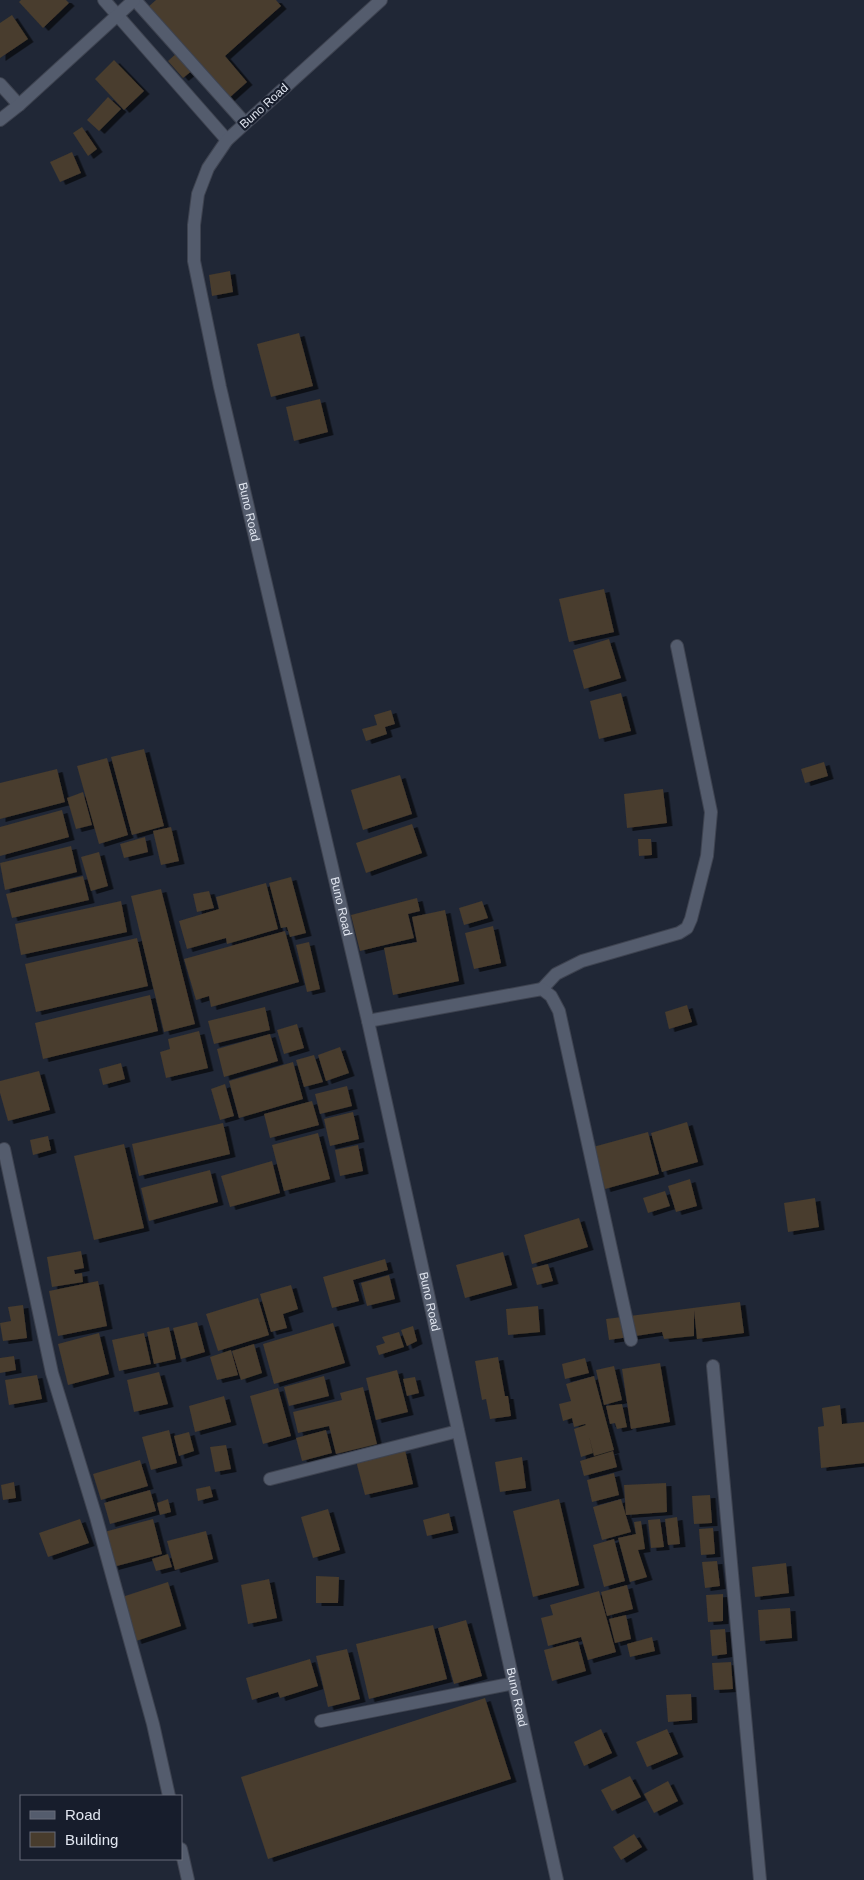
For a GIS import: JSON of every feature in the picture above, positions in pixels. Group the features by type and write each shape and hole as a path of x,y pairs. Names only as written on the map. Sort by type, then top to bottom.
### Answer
{"street":[{"path":"104,0 226,140"},
{"path":"0,120 19,106 134,0 245,123"},
{"name":"Buno Road","path":"381,0 226,140 208,168 198,194 194,225 194,261 222,397 368,1021 557,1880"},
{"path":"0,84 19,106"},
{"path":"368,1021 542,989 556,974 582,962 679,933 687,928 707,856 711,812 677,646"},
{"path":"542,989 551,996 559,1011 631,1340"},
{"path":"4,1149 52,1373 101,1536 153,1724 169,1795"},
{"path":"713,1366 760,1880"},
{"path":"270,1479 458,1430"},
{"path":"321,1721 514,1683"},
{"path":"182,1854 188,1880"}],"building":[{"path":"21,0 66,0 69,3 43,28 19,2"},
{"path":"156,0 276,0 281,6 225,56 247,82 228,99 148,7"},
{"path":"12,15 28,39 0,58 0,23"},
{"path":"178,52 193,70 183,78 168,61"},
{"path":"114,60 144,91 124,110 95,79"},
{"path":"108,97 121,109 99,131 87,120"},
{"path":"82,127 97,149 88,156 73,133"},
{"path":"72,152 81,173 60,182 50,162"},
{"path":"230,271 233,292 212,296 209,275"},
{"path":"299,333 313,386 271,397 257,344"},
{"path":"320,399 328,432 294,441 286,407"},
{"path":"604,589 614,632 569,642 559,599"},
{"path":"609,639 621,678 584,689 573,650"},
{"path":"621,693 631,731 599,739 590,701"},
{"path":"391,710 395,724 385,727 387,734 366,741 362,729 377,725 374,715"},
{"path":"144,749 164,826 132,835 111,757"},
{"path":"107,758 128,835 99,844 77,766"},
{"path":"824,762 828,776 805,783 801,769"},
{"path":"57,769 65,802 0,819 0,783"},
{"path":"400,775 412,814 363,830 351,790"},
{"path":"663,789 667,823 627,828 624,794"},
{"path":"83,792 92,825 76,829 67,798"},
{"path":"62,810 69,837 0,856 0,827"},
{"path":"412,824 422,853 366,873 356,843"},
{"path":"171,827 179,861 161,865 153,831"},
{"path":"145,837 148,852 124,858 120,844"},
{"path":"638,839 651,839 652,855 639,856"},
{"path":"71,846 77,872 5,890 0,863"},
{"path":"99,852 108,886 91,891 81,857"},
{"path":"83,876 89,900 12,918 6,894"},
{"path":"291,877 306,933 290,937 287,927 281,928 269,883"},
{"path":"266,883 278,929 227,944 226,938 187,949 179,921 219,909 216,897"},
{"path":"161,889 195,1024 164,1032 131,896"},
{"path":"209,891 214,908 197,912 193,894"},
{"path":"417,898 420,911 408,914 414,938 360,951 351,915"},
{"path":"121,901 127,932 21,955 15,924"},
{"path":"482,901 488,918 464,925 459,908"},
{"path":"445,910 459,981 393,995 384,948 417,942 412,917"},
{"path":"493,926 501,963 474,969 465,933"},
{"path":"285,931 299,982 211,1007 209,996 196,1000 184,959"},
{"path":"137,938 148,986 36,1012 25,964"},
{"path":"309,942 320,989 307,992 296,945"},
{"path":"150,995 158,1031 43,1059 35,1023"},
{"path":"687,1005 692,1022 669,1029 665,1012"},
{"path":"265,1007 270,1030 214,1044 208,1021"},
{"path":"297,1024 304,1048 284,1054 277,1030"},
{"path":"199,1031 208,1068 166,1078 160,1052 170,1049 168,1039"},
{"path":"270,1034 278,1061 224,1077 217,1049"},
{"path":"340,1047 349,1073 326,1081 318,1055"},
{"path":"314,1055 323,1082 304,1087 296,1060"},
{"path":"293,1062 303,1099 239,1118 229,1081"},
{"path":"121,1063 125,1079 103,1085 99,1069"},
{"path":"39,1071 50,1110 8,1121 0,1093 0,1081"},
{"path":"225,1084 234,1116 220,1120 211,1089"},
{"path":"347,1086 352,1106 320,1114 315,1094"},
{"path":"312,1101 319,1125 270,1138 264,1114"},
{"path":"353,1112 359,1139 330,1146 324,1119"},
{"path":"687,1122 698,1162 662,1172 651,1133"},
{"path":"223,1123 230,1154 139,1176 132,1144"},
{"path":"648,1132 659,1174 605,1189 593,1147"},
{"path":"318,1133 330,1179 284,1191 272,1145"},
{"path":"48,1136 51,1150 33,1155 30,1140"},
{"path":"124,1144 144,1228 94,1240 74,1156"},
{"path":"358,1145 363,1171 340,1176 335,1150"},
{"path":"272,1161 280,1193 230,1207 221,1176"},
{"path":"210,1170 218,1202 149,1221 141,1188"},
{"path":"690,1179 697,1206 676,1212 668,1186"},
{"path":"665,1191 670,1206 648,1213 643,1198"},
{"path":"815,1198 819,1227 788,1232 784,1203"},
{"path":"579,1218 588,1247 532,1264 524,1235"},
{"path":"81,1251 84,1268 74,1270 75,1274 82,1273 83,1282 52,1287 47,1257"},
{"path":"503,1252 512,1285 465,1298 456,1265"},
{"path":"385,1259 388,1270 353,1280 359,1301 332,1308 323,1277"},
{"path":"548,1264 553,1281 537,1285 532,1268"},
{"path":"389,1275 395,1299 367,1306 361,1283"},
{"path":"98,1281 107,1326 58,1336 49,1291"},
{"path":"291,1285 298,1309 283,1314 287,1328 271,1332 260,1294"},
{"path":"258,1298 269,1335 218,1351 206,1314"},
{"path":"740,1302 744,1333 697,1339 694,1310 694,1336 664,1339 662,1332 609,1340 606,1319"},
{"path":"23,1305 27,1338 3,1341 0,1323 11,1321 8,1307"},
{"path":"538,1306 540,1332 508,1335 506,1309"},
{"path":"197,1322 205,1352 181,1359 173,1328"},
{"path":"333,1323 345,1363 274,1384 263,1344"},
{"path":"413,1326 417,1341 407,1346 401,1330"},
{"path":"169,1327 176,1359 154,1364 147,1332"},
{"path":"399,1332 404,1347 379,1355 376,1346 385,1343 382,1337"},
{"path":"99,1333 109,1374 68,1385 58,1344"},
{"path":"144,1333 151,1364 119,1371 112,1340"},
{"path":"254,1344 262,1373 241,1380 232,1351"},
{"path":"231,1350 238,1375 217,1380 210,1357"},
{"path":"14,1356 16,1370 0,1373 0,1358"},
{"path":"498,1357 505,1396 508,1396 511,1416 490,1419 486,1399 482,1400 475,1361"},
{"path":"585,1358 589,1373 565,1379 562,1364"},
{"path":"660,1363 670,1422 631,1429 622,1369"},
{"path":"614,1366 622,1400 604,1405 596,1370"},
{"path":"397,1370 408,1412 376,1420 366,1378"},
{"path":"159,1372 168,1404 134,1412 127,1380"},
{"path":"37,1375 42,1399 9,1405 5,1380"},
{"path":"324,1376 329,1396 289,1406 284,1387"},
{"path":"594,1376 614,1450 594,1456 589,1436 593,1453 581,1457 574,1429 586,1425 574,1427 572,1418 563,1421 559,1404 571,1401 566,1384"},
{"path":"415,1377 419,1393 407,1396 403,1379"},
{"path":"363,1387 377,1444 336,1454 329,1426 298,1433 293,1412 342,1400 340,1393"},
{"path":"278,1388 291,1436 263,1444 250,1396"},
{"path":"224,1396 231,1422 195,1432 189,1406"},
{"path":"622,1404 627,1427 617,1429 615,1423 610,1424 606,1406"},
{"path":"840,1405 842,1424 864,1422 864,1463 821,1468 818,1427 824,1426 822,1408"},
{"path":"169,1430 177,1463 151,1470 142,1437"},
{"path":"326,1430 332,1453 302,1461 296,1438"},
{"path":"189,1432 194,1451 179,1456 174,1436"},
{"path":"226,1445 231,1469 215,1472 210,1447"},
{"path":"405,1450 413,1484 365,1495 356,1461"},
{"path":"613,1451 617,1467 584,1476 580,1461"},
{"path":"522,1457 526,1488 500,1492 495,1462"},
{"path":"140,1460 148,1486 101,1500 93,1474"},
{"path":"614,1473 619,1495 592,1502 587,1480"},
{"path":"14,1482 16,1498 3,1500 1,1485"},
{"path":"666,1483 667,1512 626,1515 624,1485"},
{"path":"210,1486 213,1497 198,1501 196,1489"},
{"path":"150,1490 156,1511 110,1524 104,1503"},
{"path":"710,1495 712,1523 694,1524 692,1496"},
{"path":"168,1499 171,1512 160,1515 157,1503"},
{"path":"559,1499 579,1585 533,1597 513,1511"},
{"path":"621,1499 631,1532 602,1540 593,1507"},
{"path":"328,1509 340,1550 313,1558 301,1517"},
{"path":"449,1513 453,1530 427,1536 423,1520"},
{"path":"677,1517 680,1544 668,1545 665,1519"},
{"path":"80,1519 89,1543 48,1557 39,1533"},
{"path":"153,1519 162,1554 113,1567 104,1532"},
{"path":"660,1519 664,1547 651,1548 648,1520"},
{"path":"641,1521 645,1549 638,1550 647,1577 630,1582 618,1538 636,1534 634,1522"},
{"path":"713,1528 715,1554 701,1555 699,1529"},
{"path":"206,1531 213,1559 175,1570 167,1541"},
{"path":"614,1539 625,1581 604,1587 593,1545"},
{"path":"168,1554 172,1567 156,1571 152,1559"},
{"path":"717,1561 720,1586 705,1588 702,1562"},
{"path":"786,1563 789,1593 755,1597 752,1567"},
{"path":"316,1576 339,1577 338,1603 316,1603"},
{"path":"269,1579 277,1618 248,1624 241,1585"},
{"path":"168,1582 181,1626 136,1641 122,1597"},
{"path":"627,1585 633,1609 607,1616 601,1592"},
{"path":"599,1591 616,1652 588,1660 581,1637 548,1646 541,1618 553,1615 550,1605"},
{"path":"723,1594 723,1621 708,1622 706,1595"},
{"path":"790,1608 792,1638 760,1641 758,1610"},
{"path":"626,1615 631,1639 615,1643 609,1619"},
{"path":"466,1620 482,1676 454,1684 438,1628"},
{"path":"433,1625 447,1679 369,1699 356,1644"},
{"path":"725,1629 727,1654 712,1656 710,1630"},
{"path":"652,1637 655,1651 630,1657 627,1644"},
{"path":"578,1641 586,1671 552,1681 544,1650"},
{"path":"347,1649 360,1699 328,1707 316,1656"},
{"path":"310,1659 318,1686 280,1698 278,1692 252,1700 246,1678"},
{"path":"731,1662 733,1689 714,1690 712,1663"},
{"path":"691,1694 692,1720 668,1722 666,1695"},
{"path":"485,1698 511,1779 268,1859 241,1777"},
{"path":"601,1729 612,1753 584,1766 574,1742"},
{"path":"667,1729 678,1754 647,1767 636,1742"},
{"path":"630,1776 641,1797 612,1811 601,1790"},
{"path":"668,1781 678,1801 654,1813 644,1794"},
{"path":"634,1834 642,1847 621,1860 613,1847"}]}
